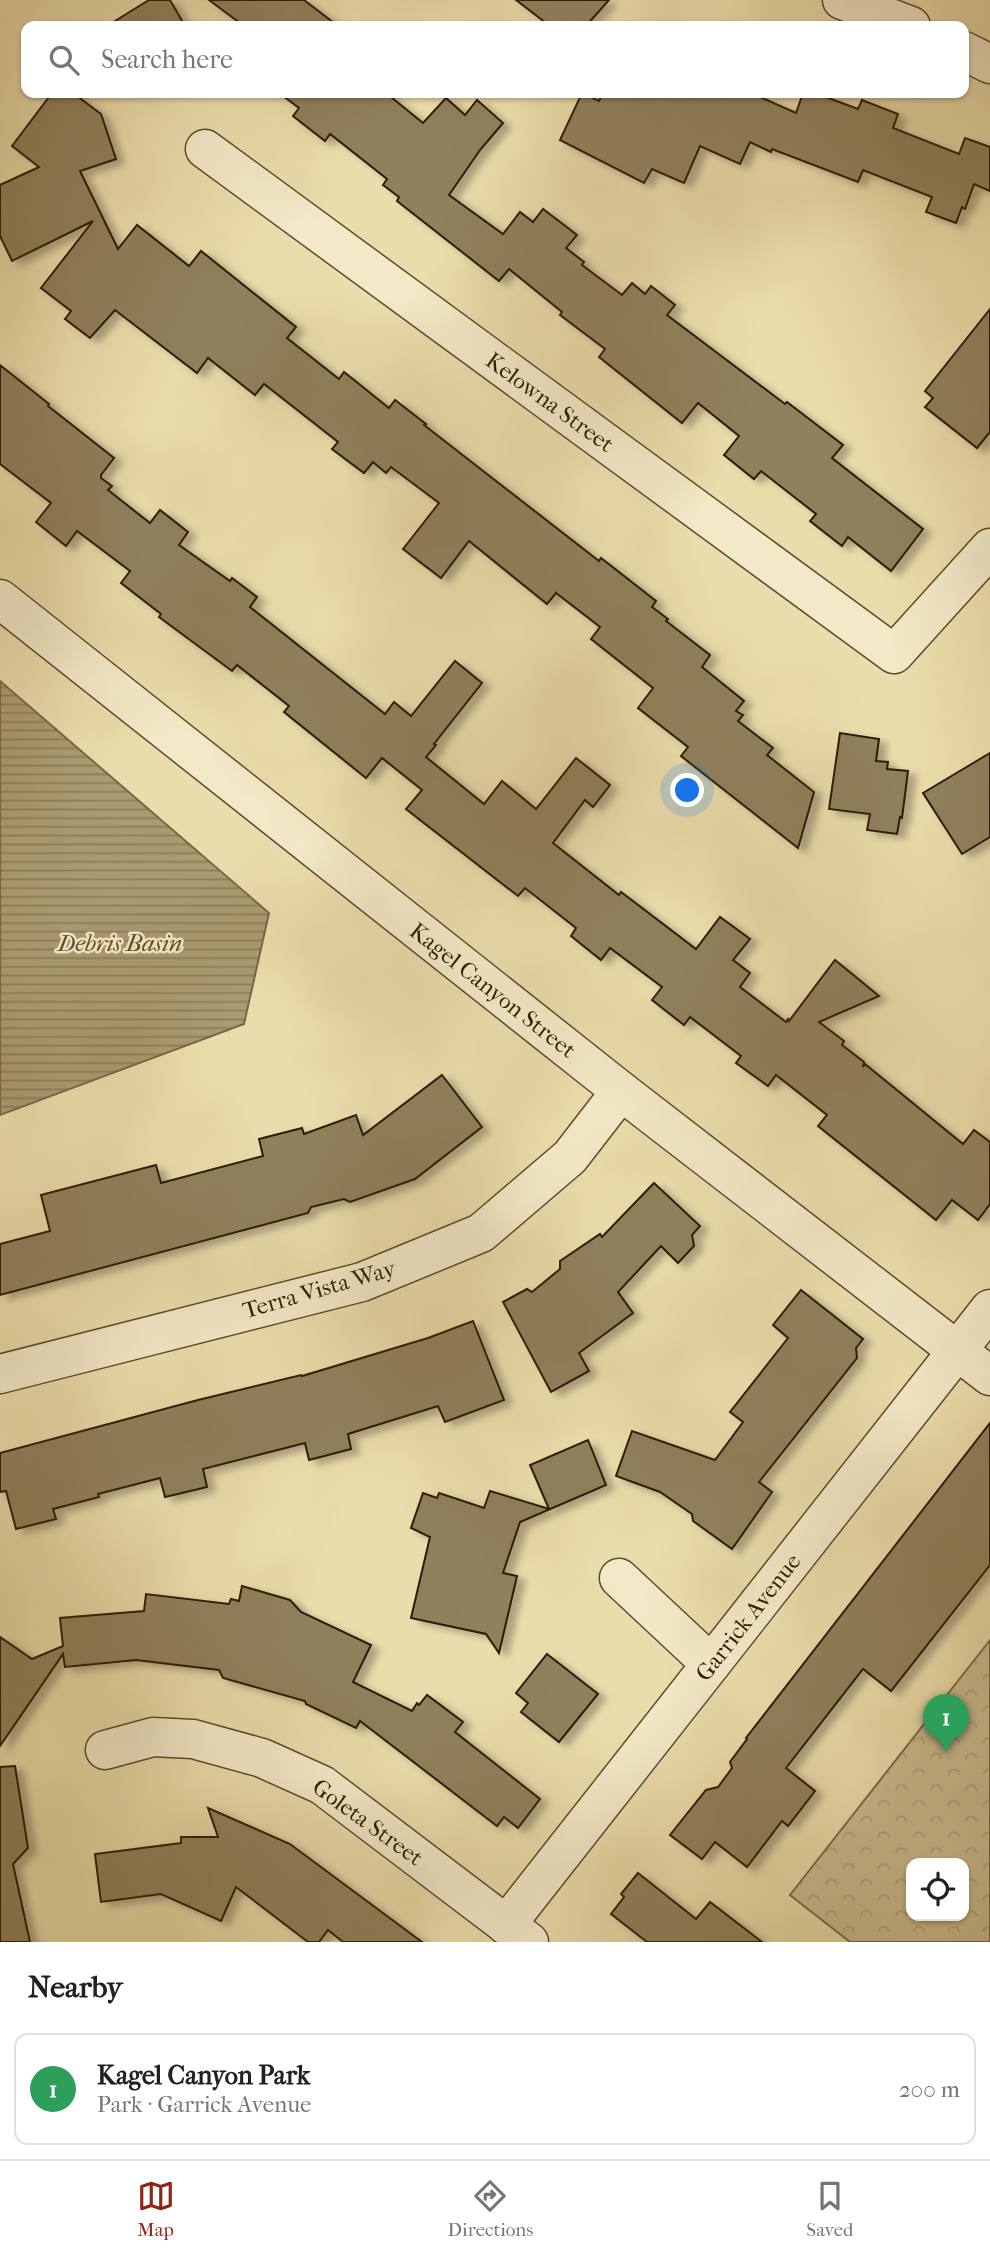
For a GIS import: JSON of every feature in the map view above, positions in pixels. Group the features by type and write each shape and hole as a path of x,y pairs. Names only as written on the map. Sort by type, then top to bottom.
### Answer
{"street":[{"path":"842,0 898,21"},
{"path":"969,54 990,64"},
{"name":"Kelowna Street","path":"205,149 894,654 990,548"},
{"name":"Kagel Canyon Street","path":"0,599 621,1091 990,1376"},
{"name":"Terra Vista Way","path":"0,1374 362,1282 481,1233 570,1157 621,1091"},
{"name":"Garrick Avenue","path":"517,1933 711,1664 990,1309"},
{"path":"619,1578 711,1664"},
{"name":"Goleta Street","path":"105,1750 153,1737 193,1739 262,1758 322,1785 517,1933"}],"green space":[{"path":"990,1640 990,1942 850,1942 790,1895"}],"water":[{"name":"Debris Basin","path":"0,681 269,913 244,1024 0,1115"}],"building":[{"path":"149,0 170,0 182,21 115,21"},
{"path":"209,0 304,0 331,21 237,21"},
{"path":"516,0 609,0 590,21 543,21"},
{"path":"48,98 80,98 101,114 116,159 80,171 118,249 137,225 189,266 201,251 296,327 287,338 339,379 344,372 389,408 395,400 599,561 601,558 656,601 652,607 668,619 666,621 710,655 702,667 744,701 736,711 743,715 738,721 773,748 767,755 814,792 798,848 681,756 688,747 638,708 653,688 591,639 600,627 556,593 547,604 469,541 441,578 403,549 439,503 391,467 386,473 373,462 364,473 332,449 338,442 264,384 255,395 208,358 197,373 115,310 90,338 65,319 71,311 41,288 93,221 12,261 0,236 0,185 39,167 12,146"},
{"path":"286,98 392,98 423,123 446,98 465,115 477,100 503,123 480,150 449,195 503,234 520,212 533,222 543,209 577,235 566,248 584,262 582,265 622,295 632,283 645,294 651,286 675,305 667,315 843,445 832,458 923,529 891,571 848,537 842,546 810,521 816,514 761,471 754,479 724,455 739,436 698,403 682,423 599,357 605,349 560,315 562,312 509,269 499,281 397,201 399,197 383,185 387,179 330,134 325,141 293,116 299,108"},
{"path":"580,98 599,101 600,98 762,98 796,113 801,98 828,98 858,109 862,100 898,114 893,128 959,154 965,138 990,147 990,191 974,184 965,209 962,207 956,223 926,212 932,197 863,170 858,182 750,142 740,164 700,146 684,183 652,169 644,183 560,140"},
{"path":"990,309 990,432 977,448 925,407 933,398 925,391"},
{"path":"0,365 114,458 101,475 101,478 112,486 108,490 150,523 160,510 188,532 179,545 257,597 250,607 385,714 394,702 411,716 455,661 482,683 426,757 484,804 502,781 536,809 576,758 610,785 593,807 585,800 553,843 619,895 621,892 696,949 720,917 750,939 733,960 750,973 740,987 786,1022 835,960 879,996 819,1022 844,1041 842,1045 864,1062 863,1067 865,1064 963,1144 974,1130 990,1142 990,1204 978,1220 952,1200 936,1220 818,1126 827,1115 776,1075 768,1086 736,1063 741,1056 690,1017 684,1025 652,1000 662,987 610,948 601,960 571,936 576,928 525,888 518,896 406,809 422,790 382,758 366,778 284,712 289,706 237,665 232,671 159,617 161,614 121,583 130,571 77,531 66,546 36,522 51,503 0,464"},
{"path":"840,733 879,739 876,761 888,762 887,769 908,771 902,818 900,817 897,834 867,830 870,814 829,809"},
{"path":"990,753 990,837 962,854 923,793"},
{"path":"442,1075 482,1127 415,1179 350,1202 344,1199 311,1207 308,1213 0,1295 0,1244 50,1231 41,1195 156,1165 161,1183 263,1156 259,1139 302,1128 304,1134 356,1115 363,1135"},
{"path":"654,1183 700,1226 692,1235 694,1246 678,1263 661,1246 618,1292 633,1313 579,1353 589,1371 551,1392 503,1302 527,1289 532,1292 560,1269 560,1261 600,1234 602,1237"},
{"path":"801,1290 863,1339 856,1348 857,1358 759,1482 772,1492 732,1549 693,1521 692,1514 660,1492 616,1476 632,1431 715,1460 743,1422 730,1412 788,1338 773,1325"},
{"path":"473,1321 504,1400 445,1422 438,1406 348,1434 351,1449 309,1460 305,1443 203,1469 207,1487 165,1497 160,1478 53,1509 56,1519 16,1529 6,1491 0,1492 0,1453 198,1400 302,1376 428,1338"},
{"path":"990,1423 990,1565 891,1691 863,1669 786,1768 815,1791 788,1826 782,1821 747,1867 715,1842 702,1859 670,1835 706,1790 718,1787 732,1768 730,1762 746,1738"},
{"path":"588,1440 606,1485 520,1522 503,1573 517,1576 499,1653 486,1634 411,1618 430,1537 411,1528 423,1493 437,1498 439,1493 484,1508 490,1491 549,1509 530,1465"},
{"path":"242,1586 290,1600 301,1612 371,1645 353,1682 412,1711 427,1695 463,1722 455,1732 540,1799 518,1828 504,1817 497,1826 360,1721 356,1728 306,1704 305,1701 223,1678 219,1670 136,1660 65,1667 63,1654 0,1746 0,1637 32,1659 63,1646 60,1618 144,1611 146,1594 229,1604 231,1599 239,1601"},
{"path":"547,1654 598,1694 559,1742 521,1712 528,1703 516,1693"},
{"path":"15,1766 28,1848 13,1864 30,1942 0,1942 0,1767"},
{"path":"208,1808 290,1844 422,1942 343,1942 328,1930 319,1942 308,1942 236,1887 221,1921 161,1894 101,1902 95,1854 181,1843 181,1837 218,1837"},
{"path":"638,1873 696,1919 710,1902 762,1942 647,1942 611,1914 624,1897 621,1894"}],"place":[{"name":"Kagel Canyon Park","path":"946,1752"}]}
